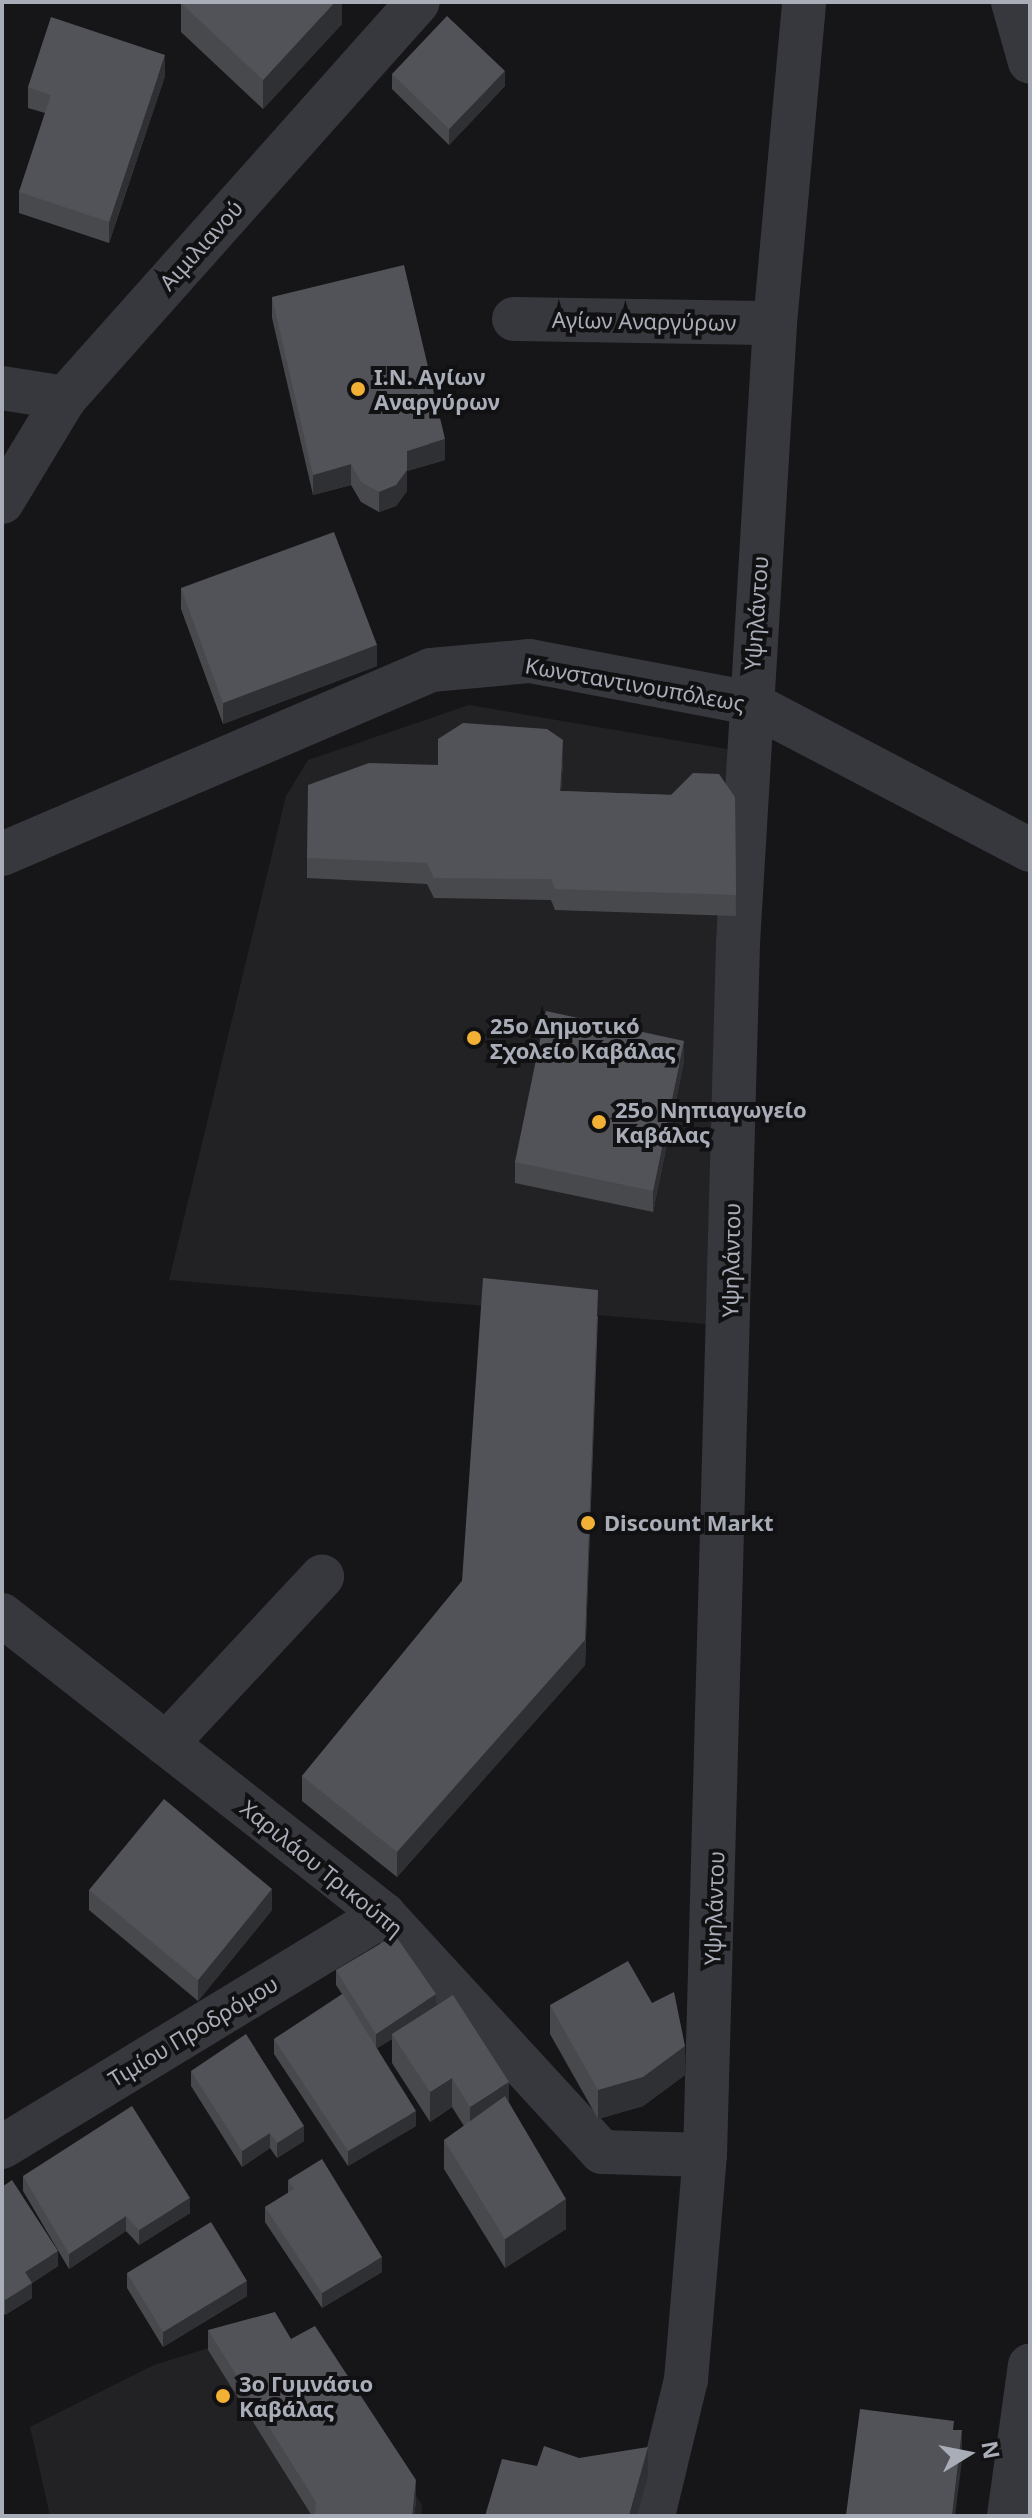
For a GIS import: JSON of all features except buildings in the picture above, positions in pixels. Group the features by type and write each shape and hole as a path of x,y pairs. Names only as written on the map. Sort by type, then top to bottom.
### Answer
{"street":[{"name":"Αιμιλιανού","path":"2,502 65,398 418,2"},
{"name":"Υψηλάντου","path":"653,2516 686,2380 705,2155 738,943 775,323 804,2"},
{"path":"1013,2 1030,62"},
{"name":"Αγίων Αναργύρων","path":"514,319 775,323"},
{"path":"2,388 65,398"},
{"name":"Κωνσταντινουπόλεως","path":"2,854 431,670 530,661 750,703 1030,850"},
{"path":"166,1744 322,1577"},
{"name":"Χαριλάου Τρικούπη","path":"2,1615 384,1915 602,2152 705,2155"},
{"name":"Τιμίου Προδρόμου","path":"2,2147 384,1915"},
{"path":"1009,2516 1029,2380"}],"shaded area":[{"name":"25ο Δημοτικό Σχολείο Καβάλας","path":"469,705 733,750 706,1324 169,1280 286,796 308,760"},
{"name":"3ο Γυμνάσιο Καβάλας","path":"279,2326 296,2353 318,2339 422,2505 421,2516 50,2516 30,2427 154,2365"}],"place":[{"name":"Ι.Ν. Αγίων Αναργύρων","path":"358,389"},
{"name":"25ο Δημοτικό Σχολείο Καβάλας","path":"474,1038"},
{"name":"25ο Νηπιαγωγείο Καβάλας","path":"599,1122"},
{"name":"Discount Markt","path":"588,1523"},
{"name":"3ο Γυμνάσιο Καβάλας","path":"223,2396"}]}
